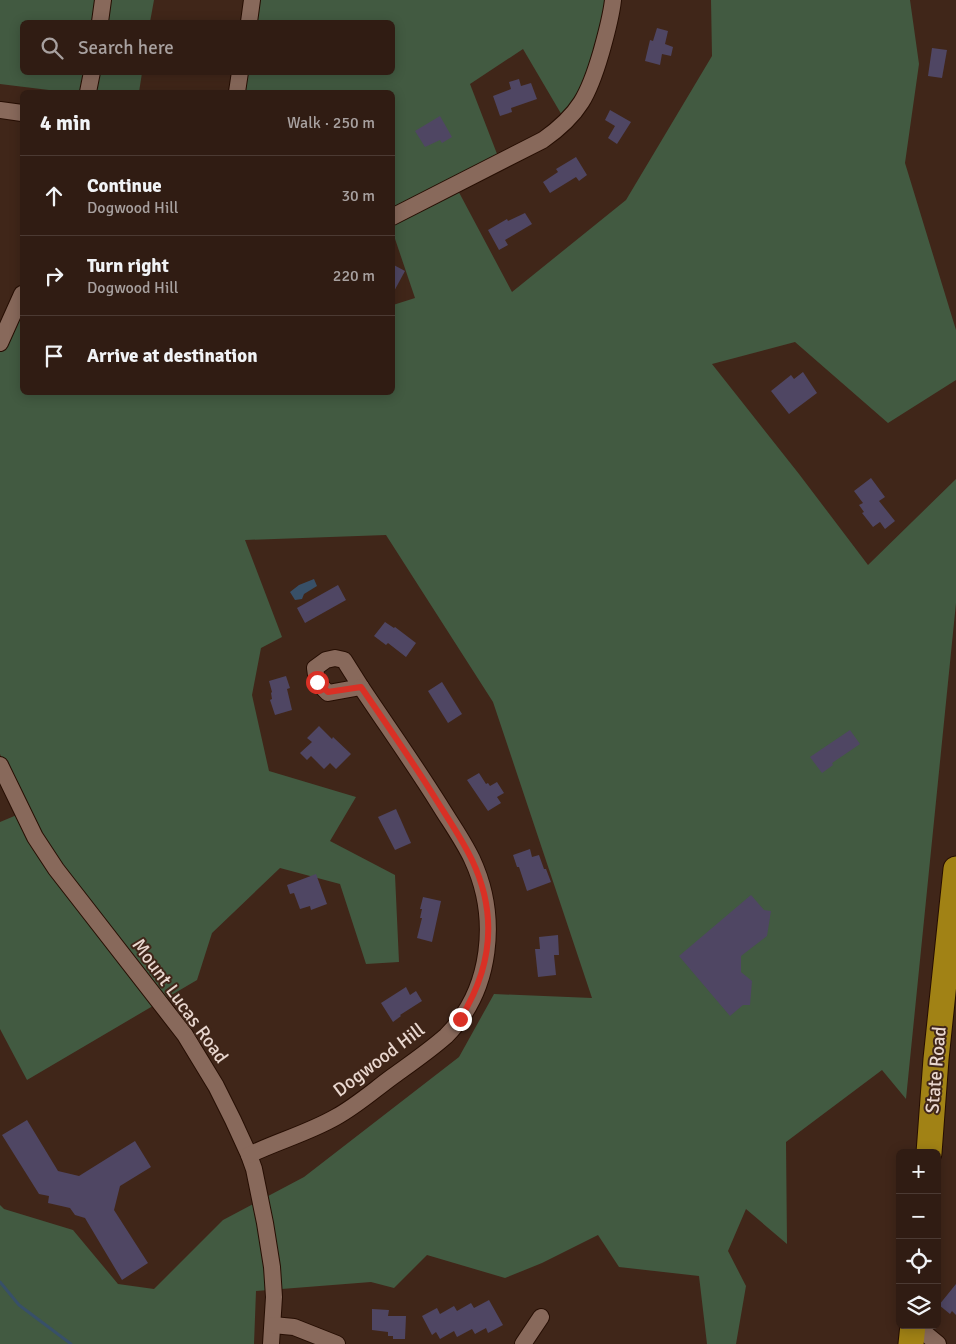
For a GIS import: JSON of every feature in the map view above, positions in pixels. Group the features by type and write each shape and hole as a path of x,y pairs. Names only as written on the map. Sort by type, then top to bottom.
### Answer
{"highway":[{"name":"State Road","path":"929,1149 936,1059 956,868"},
{"path":"911,1344 913,1329"}],"street":[{"path":"100,20 104,0"},
{"path":"248,20 252,0"},
{"path":"395,215 543,140 571,117 592,84 607,32 613,0"},
{"path":"88,90 91,75"},
{"path":"237,90 240,75"},
{"path":"0,110 20,113"},
{"path":"0,343 20,298"},
{"name":"Dogwood Hill","path":"249,1155 272,1144 308,1131 336,1117 431,1049 455,1024 471,1001 485,963 488,948 488,925 480,882 472,861 462,841 412,760 361,687"},
{"name":"Mount Lucas Road","path":"0,765 31,829 56,869 197,1053 216,1086 249,1155 265,1223 272,1267 274,1297 271,1344"},
{"path":"522,1344 526,1342 541,1317"},
{"path":"273,1324 294,1327 337,1344"},
{"path":"919,1329 938,1344"}],"green space":[{"path":"0,0 154,0 150,20 20,20 20,75 142,75 139,90 49,90 0,84"},
{"path":"247,0 606,0 606,22 582,91 563,117 523,49 470,84 499,159 454,183 512,292 626,200 712,56 711,0 910,0 919,64 905,163 956,330 956,380 888,423 795,342 712,364 868,565 956,479 956,603 906,1099 882,1070 786,1142 787,1244 746,1209 728,1251 746,1286 736,1344 707,1344 699,1276 619,1267 598,1235 542,1263 505,1278 427,1255 394,1288 371,1282 256,1291 254,1344 0,1344 0,1205 4,1209 73,1230 118,1284 154,1289 223,1220 304,1177 459,1057 494,994 592,998 493,702 386,535 245,540 282,637 261,648 252,695 269,771 356,797 330,841 395,875 399,962 366,964 340,884 280,868 212,933 197,980 27,1080 0,1029 0,822 24,812 0,754 0,337 20,286 20,395 395,395 395,304 415,298 395,239 395,90 234,90 237,75 395,75 395,20 244,20"}],"water":[{"path":"314,579 317,586 304,594 302,599 295,600 290,592 299,585"}],"building":[{"path":"657,28 668,31 665,44 673,47 671,56 662,54 660,65 645,61 650,40 653,41"},
{"path":"932,48 947,50 942,78 928,76"},
{"path":"519,79 521,86 531,83 537,99 511,108 512,112 500,116 493,96 511,89 509,82"},
{"path":"610,110 631,122 617,144 608,138 615,126 605,120"},
{"path":"440,116 452,137 442,143 440,140 425,147 415,131"},
{"path":"576,157 587,175 579,181 576,177 550,193 543,182 558,172 556,169"},
{"path":"525,213 532,224 505,240 508,245 499,250 488,230 507,219 508,221"},
{"path":"395,266 405,271 395,289"},
{"path":"803,372 817,393 789,414 771,391 791,375 794,379"},
{"path":"871,478 885,497 879,501 895,521 885,529 880,522 873,527 862,513 864,512 859,505 863,503 854,491"},
{"path":"338,585 346,600 305,623 297,608"},
{"path":"385,622 416,643 406,657 388,643 386,645 374,636"},
{"path":"286,676 290,688 287,689 292,710 275,715 270,700 272,699 272,692 269,681"},
{"path":"442,682 462,714 448,723 428,691"},
{"path":"319,726 351,754 336,769 330,763 324,769 311,756 307,760 300,753 312,742 307,738"},
{"path":"850,730 860,744 832,763 833,765 822,773 810,757"},
{"path":"479,773 486,784 488,783 490,786 497,782 504,793 497,797 501,803 488,811 467,780"},
{"path":"396,809 411,843 395,850 378,817"},
{"path":"530,849 532,857 539,855 551,882 527,891 513,855"},
{"path":"316,874 327,904 311,910 310,906 300,909 294,893 290,894 287,885"},
{"path":"751,895 764,910 771,911 767,936 741,956 741,972 752,981 750,1005 743,1005 730,1016 679,956"},
{"path":"423,897 441,901 432,942 417,938 422,918 420,918 422,909 420,909"},
{"path":"558,935 559,955 554,955 556,975 538,977 535,949 540,949 539,937"},
{"path":"406,987 410,995 416,991 422,1001 400,1015 393,1022 381,1003"},
{"path":"27,1120 58,1171 79,1176 135,1141 151,1167 120,1186 114,1210 148,1263 122,1280 85,1218 75,1215 70,1208 48,1203 49,1196 39,1194 2,1135"},
{"path":"956,1284 956,1315 952,1311 950,1314 941,1307 941,1303"},
{"path":"489,1300 503,1325 488,1333 486,1328 475,1334 472,1329 457,1337 454,1331 440,1339 436,1332 432,1335 422,1316 437,1308 440,1314 454,1306 457,1311 471,1303 474,1308"},
{"path":"372,1309 389,1310 388,1316 406,1316 405,1339 393,1339 393,1336 388,1336 388,1332 372,1330"}],"waterway":[{"path":"0,1282 19,1305 71,1344"}],"route":[{"path":"317,682 328,692 361,687 406,752 462,841 472,861 485,903 488,925 488,948 479,982 471,1001 460,1019"}]}
